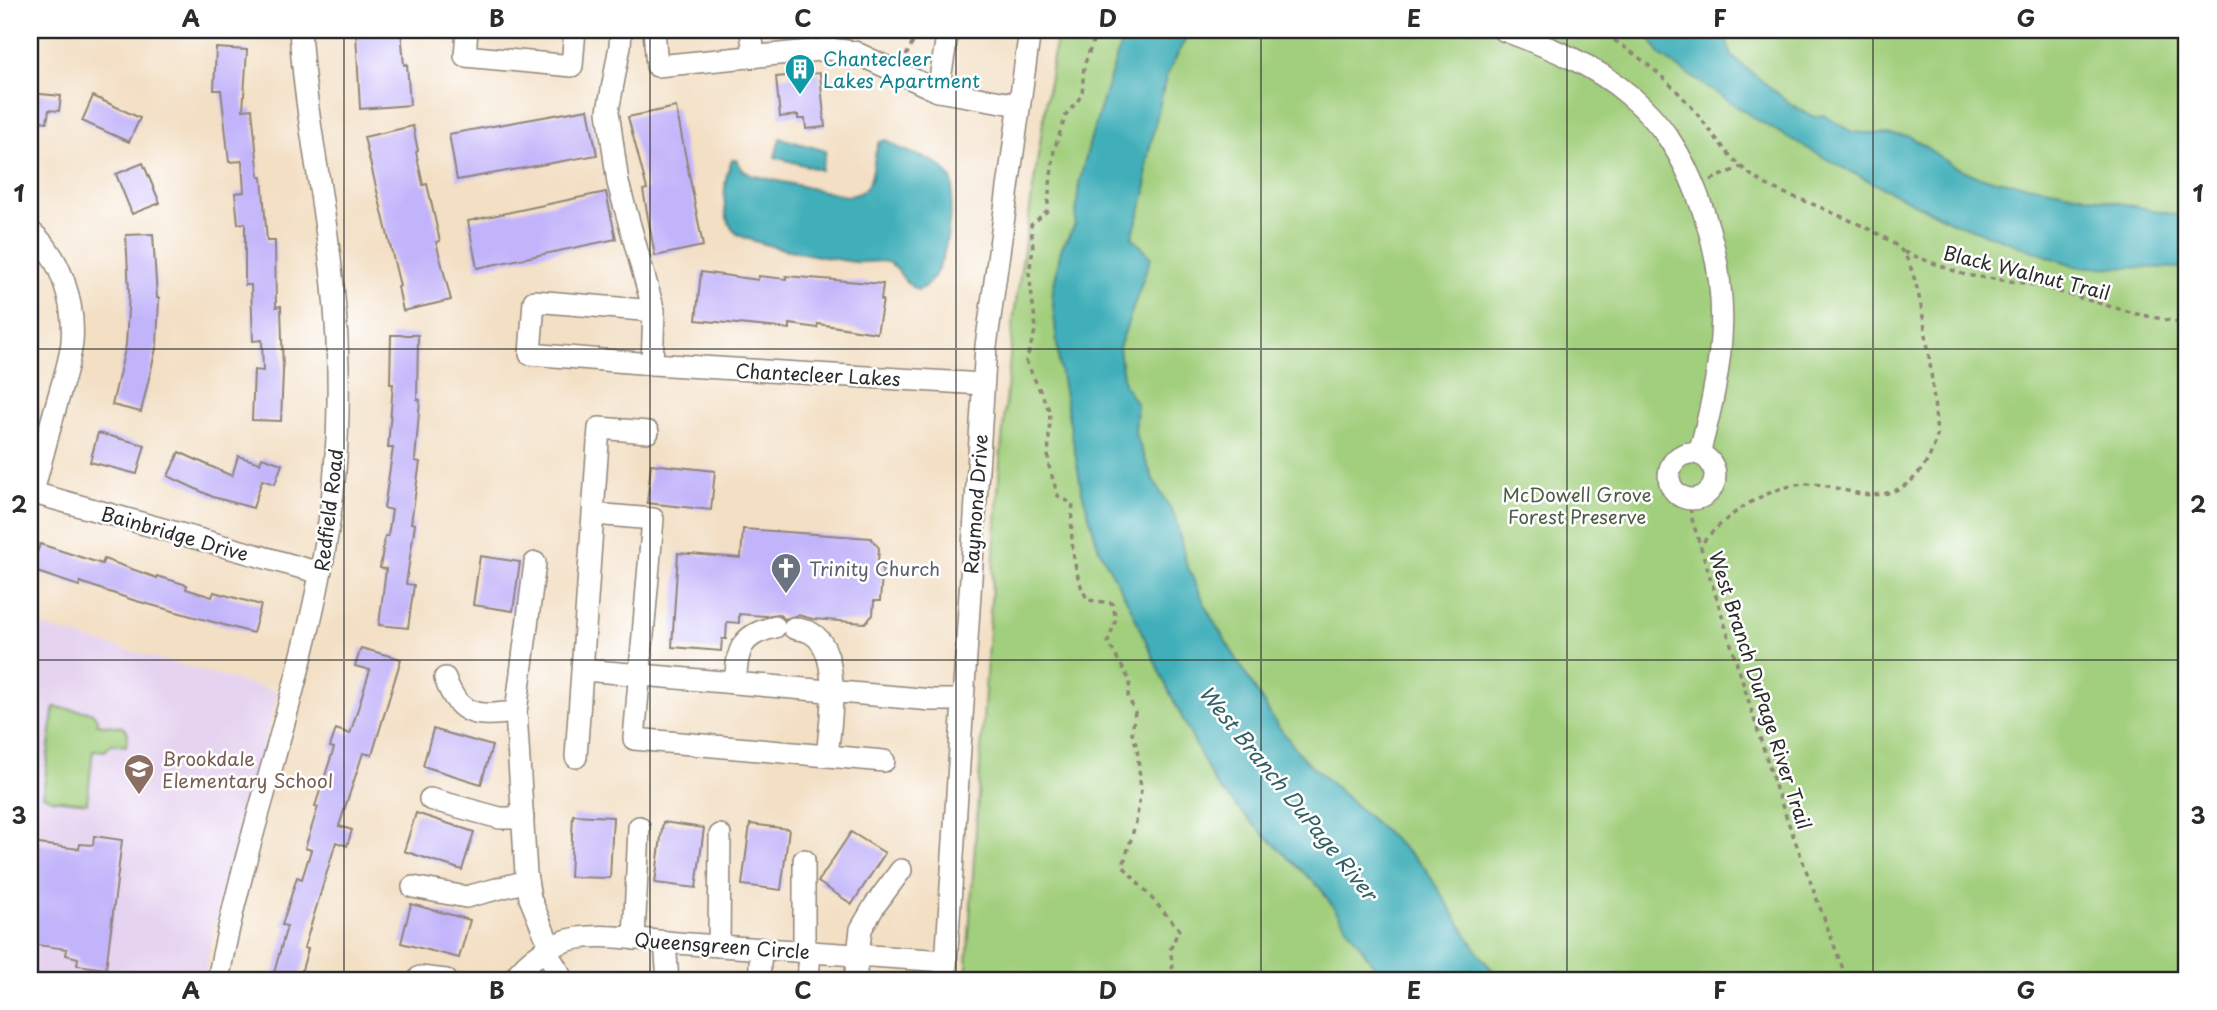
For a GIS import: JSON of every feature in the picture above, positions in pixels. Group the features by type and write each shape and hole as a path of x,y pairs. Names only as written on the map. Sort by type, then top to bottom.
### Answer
{"street":[{"name":"Redfield Road","path":"218,980 242,876 306,644 330,519 335,469 338,356 334,288 310,135 300,30"},
{"path":"467,30 465,56 572,66 575,30"},
{"path":"621,30 608,111 618,183 653,311 652,364"},
{"path":"654,30 657,66 830,49 854,52 938,91 1018,105"},
{"path":"751,30 754,57"},
{"path":"938,91 948,30"},
{"name":"Raymond Drive","path":"945,971 983,384 993,284 1030,30"},
{"path":"1503,30 1564,53 1607,78 1628,94 1660,125 1673,143 1694,187 1715,247 1722,299 1722,337 1717,386 1699,454"},
{"path":"30,231 47,251 63,280 72,327 67,368 31,492"},
{"name":"Chantecleer Lakes","path":"653,311 534,301 530,354 983,384"},
{"path":"576,757 599,428 648,432"},
{"path":"1683,454 1699,454 1712,465 1714,481 1705,495 1690,498 1678,494 1669,481 1671,464 1683,454"},
{"name":"Bainbridge Drive","path":"31,492 320,573"},
{"path":"594,514 653,519 634,739 884,761"},
{"path":"535,563 516,712 527,881 547,949 564,980"},
{"path":"735,683 738,651 749,637 760,631 785,628 811,633 821,646 830,666 833,691 827,756"},
{"path":"584,670 962,700"},
{"path":"445,678 452,698 478,715 516,712"},
{"path":"430,799 500,818 523,810"},
{"path":"634,939 639,827"},
{"path":"719,946 720,835"},
{"path":"804,860 808,980"},
{"path":"855,980 862,929 874,905 901,870"},
{"path":"413,887 466,897 527,881"},
{"name":"Queensgreen Circle","path":"513,980 531,959 547,949 576,938 601,936 665,943 857,955 945,971"},
{"path":"665,943 668,980"},
{"path":"759,980 761,949"},
{"path":"420,978 446,980"}],"path":[{"path":"904,60 919,30"},
{"path":"1097,30 1084,66 1082,95 1066,115 1054,150 1047,211 1031,225 1033,248 1030,273 1036,328 1026,361 1050,412 1048,463 1058,496 1073,503 1070,521 1080,587 1088,600 1112,603 1116,619 1108,642 1130,681 1128,696 1135,712 1132,733 1137,747 1141,790 1136,822 1123,866 1179,929 1170,950 1172,965 1169,980"},
{"path":"1597,30 1624,46 1674,87 1741,167 1755,178 1892,242 1902,251"},
{"path":"1694,187 1741,167"},
{"name":"Black Walnut Trail","path":"1902,251 1965,275 2031,284 2137,314 2187,324"},
{"name":"West Branch DuPage River Trail","path":"1847,980 1777,792 1700,546 1741,510 1786,487 1809,484 1832,486 1858,494 1878,495 1896,492 1910,484 1924,468 1933,452 1937,436 1927,337 1911,268 1902,251"},
{"path":"1690,498 1691,516 1700,546"}],"shaded area":[{"name":"Brookdale Elementary School","path":"30,623 278,692 220,900 203,980 30,980"}],"green space":[{"name":"McDowell Grove Forest Preserve","path":"1057,30 2187,30 2187,980 966,980 1000,462 1014,315"},
{"path":"54,707 91,712 97,718 97,724 123,727 128,732 126,746 111,744 105,751 93,750 87,803 51,799 43,795"}],"water":[{"name":"West Branch DuPage River","path":"1125,30 1190,30 1166,77 1147,160 1146,192 1132,237 1151,257 1119,348 1124,384 1137,405 1135,433 1153,479 1175,517 1187,566 1211,617 1275,722 1303,758 1424,867 1481,957 1501,980 1384,980 1320,888 1215,784 1131,608 1099,549 1082,492 1059,363 1052,295 1061,249 1075,225 1079,184 1090,141"},
{"path":"1644,30 1724,30 1731,56 1792,105 1814,117 1823,115 1853,132 1909,136 1954,166 1979,177 2187,217 2187,268 2078,267 1950,221 1845,169 1757,120 1661,56"},
{"path":"780,138 826,151 821,170 775,157"},
{"path":"886,140 938,165 944,169 953,184 949,227 942,259 936,273 918,290 887,262 855,262 811,255 743,237 730,225 724,197 732,160 736,160 743,170 751,175 846,196 857,194 869,184 879,142"}],"building":[{"path":"360,30 401,30 410,105 360,109 356,33 360,33"},
{"path":"216,48 247,50 243,110 252,109 259,177 262,177 267,241 275,241 276,307 281,306 281,421 252,420 254,370 263,371 262,340 253,341 251,285 245,285 245,223 238,224 235,193 244,192 242,161 229,162 221,90 214,90"},
{"name":"Chantecleer Lakes Apartment","path":"820,73 825,127 806,129 805,119 798,119 798,115 780,117 776,77"},
{"path":"30,93 61,96 59,111 49,110 47,122 30,120"},
{"path":"93,96 140,118 129,142 82,121"},
{"path":"676,107 703,246 655,256 643,190 647,189 628,117"},
{"path":"588,109 597,155 457,180 449,134"},
{"path":"413,126 423,185 427,184 440,241 436,242 451,300 403,311 398,287 400,286 364,137"},
{"path":"143,163 160,203 132,214 116,174"},
{"path":"606,192 616,239 477,268 468,221"},
{"path":"153,234 159,298 157,344 141,412 112,405 126,345 129,291 126,235"},
{"path":"701,272 758,280 759,276 786,279 786,276 883,284 877,333 818,324 817,328 790,324 790,329 696,320"},
{"path":"391,335 418,335 417,399 420,400 415,461 420,462 411,523 415,524 406,584 414,585 408,628 379,625 386,569 380,568 392,510 384,508 393,448 388,448 393,384 390,384"},
{"path":"98,433 145,445 137,474 90,462"},
{"path":"179,452 232,476 238,456 260,463 262,457 282,464 275,484 262,480 253,508 213,497 168,476"},
{"path":"651,464 715,471 711,510 647,503"},
{"path":"743,529 871,538 879,548 878,562 883,562 880,601 874,601 873,615 865,623 813,619 798,615 785,619 778,614 739,614 739,623 727,622 726,639 722,639 721,651 672,647 678,553 741,558"},
{"path":"40,544 102,564 104,559 157,578 187,585 186,589 212,597 214,592 261,605 253,633 133,600 80,582 79,586 31,570"},
{"path":"480,556 520,562 513,611 473,605"},
{"path":"361,648 401,659 372,755 363,753 339,826 352,830 347,846 336,842 304,948 308,949 299,980 272,980 287,926 282,925 297,877 302,879 311,850 305,848 334,748 330,747 336,729 350,734 370,670 355,666"},
{"path":"433,729 492,746 481,784 423,766"},
{"path":"416,813 474,832 462,870 404,851"},
{"path":"573,815 613,817 610,878 570,877"},
{"path":"663,822 704,828 696,888 655,883"},
{"path":"750,824 789,829 781,890 742,885"},
{"path":"851,832 885,853 852,904 818,882"},
{"path":"94,836 122,840 106,969 77,965 78,958 66,955 67,949 30,944 30,843 79,849 80,844 93,845"},
{"path":"411,904 470,920 459,958 401,943"}],"place":[{"name":"Chantecleer Lakes Apartment","path":"800,96"},
{"name":"Trinity Church","path":"786,595"},
{"name":"Brookdale Elementary School","path":"139,796"}]}
